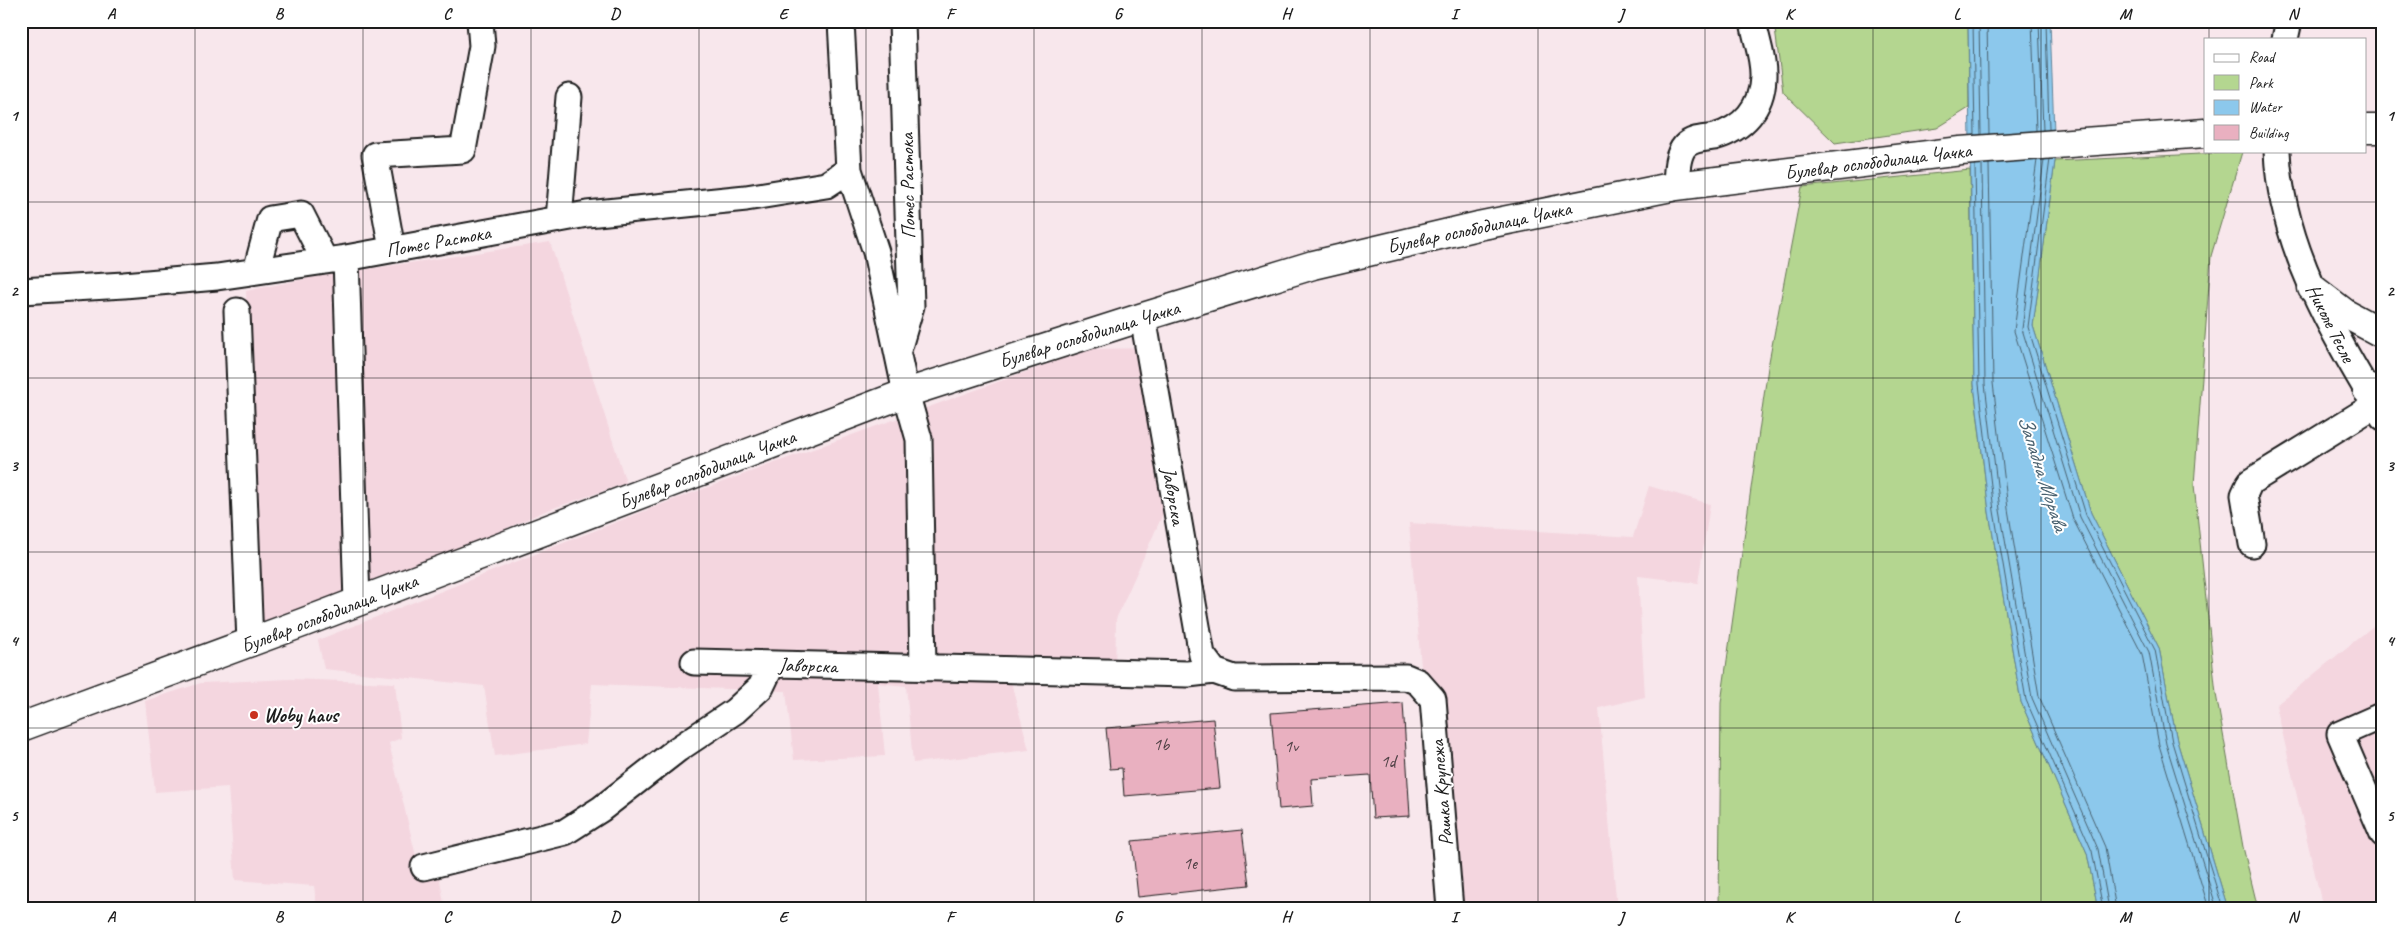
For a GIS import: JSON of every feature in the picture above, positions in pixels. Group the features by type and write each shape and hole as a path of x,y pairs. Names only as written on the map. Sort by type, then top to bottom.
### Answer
{"main road":[{"path":"2366,129 2383,129"},
{"name":"Булевар ослободилаца Чачка","path":"21,727 357,602 906,393 1313,265 1374,249 1676,186 1962,150 2204,133"},
{"path":"2312,288 2346,314 2383,334"}],"street":[{"path":"392,249 375,155 463,150 482,46 480,21"},
{"name":"Потес Растока","path":"841,21 849,170 876,252 906,393"},
{"name":"Потес Растока","path":"898,349 911,306 902,21"},
{"path":"1676,186 1678,161 1685,147 1696,140 1713,137 1736,127 1755,110 1762,89 1763,77 1761,53 1753,21"},
{"path":"2285,38 2289,21"},
{"path":"559,218 569,97"},
{"name":"Николе Тесле","path":"2277,152 2288,224 2312,288 2377,400"},
{"name":"Потес Растока","path":"21,290 124,285 256,271 335,259 559,218 746,198 826,185 849,170"},
{"path":"256,271 270,219 301,214 335,259 357,602"},
{"path":"237,310 250,642"},
{"name":"Јаворска","path":"1143,317 1202,655 1214,672"},
{"path":"906,393 919,439 923,668"},
{"path":"2252,544 2244,495 2250,482 2377,400"},
{"name":"Јаворска","path":"694,662 1188,674 1214,672 1234,678 1406,677 1418,682"},
{"path":"424,867 565,832 607,805 678,750 735,711 761,687 772,664"},
{"name":"Рашка Крупежа","path":"1418,682 1433,699 1450,909"},
{"path":"2383,714 2340,734 2383,834"}],"shaded area":[{"path":"550,242 626,483 545,511 437,560 358,586 264,631 256,578 246,291 315,277"},
{"path":"1156,348 1174,489 1116,619 1115,682 1011,682 1029,750 913,763 906,686 878,683 885,756 794,760 786,691 592,684 586,744 495,756 484,686 324,669 318,640 670,501 1089,349"},
{"path":"1649,486 1710,504 1698,583 1638,576 1645,697 1599,708 1617,909 1462,909 1423,690 1409,523 1633,537"},
{"path":"2383,618 2383,909 2323,909 2276,705"},
{"path":"290,679 395,683 401,738 389,743 420,873 439,875 445,909 317,909 314,886 235,880 228,787 155,792 145,701 201,683"}],"green space":[{"path":"1774,21 1968,21 1969,108 1937,128 1835,143 1783,92"},
{"path":"2242,152 2211,256 2194,485 2216,694 2243,847 2258,909 2228,909 2177,741 2159,648 2091,513 2033,326 2055,161"},
{"path":"1970,170 1974,385 1989,512 2021,702 2087,853 2098,909 1719,909 1721,703 1768,367 1802,187"}],"water":[{"name":"Западна Морава","path":"1968,21 2050,21 2055,161 2033,326 2091,513 2159,648 2177,741 2228,909 2098,909 2087,853 2021,702 1989,512 1974,384"}],"building":[{"path":"1403,703 1410,816 1373,818 1370,775 1311,779 1313,806 1279,809 1271,713"},
{"path":"1213,719 1220,788 1124,796 1122,768 1110,769 1106,728"},
{"path":"1242,830 1249,885 1138,897 1132,841"}],"place":[{"name":"Woby haus","path":"254,715"}]}
